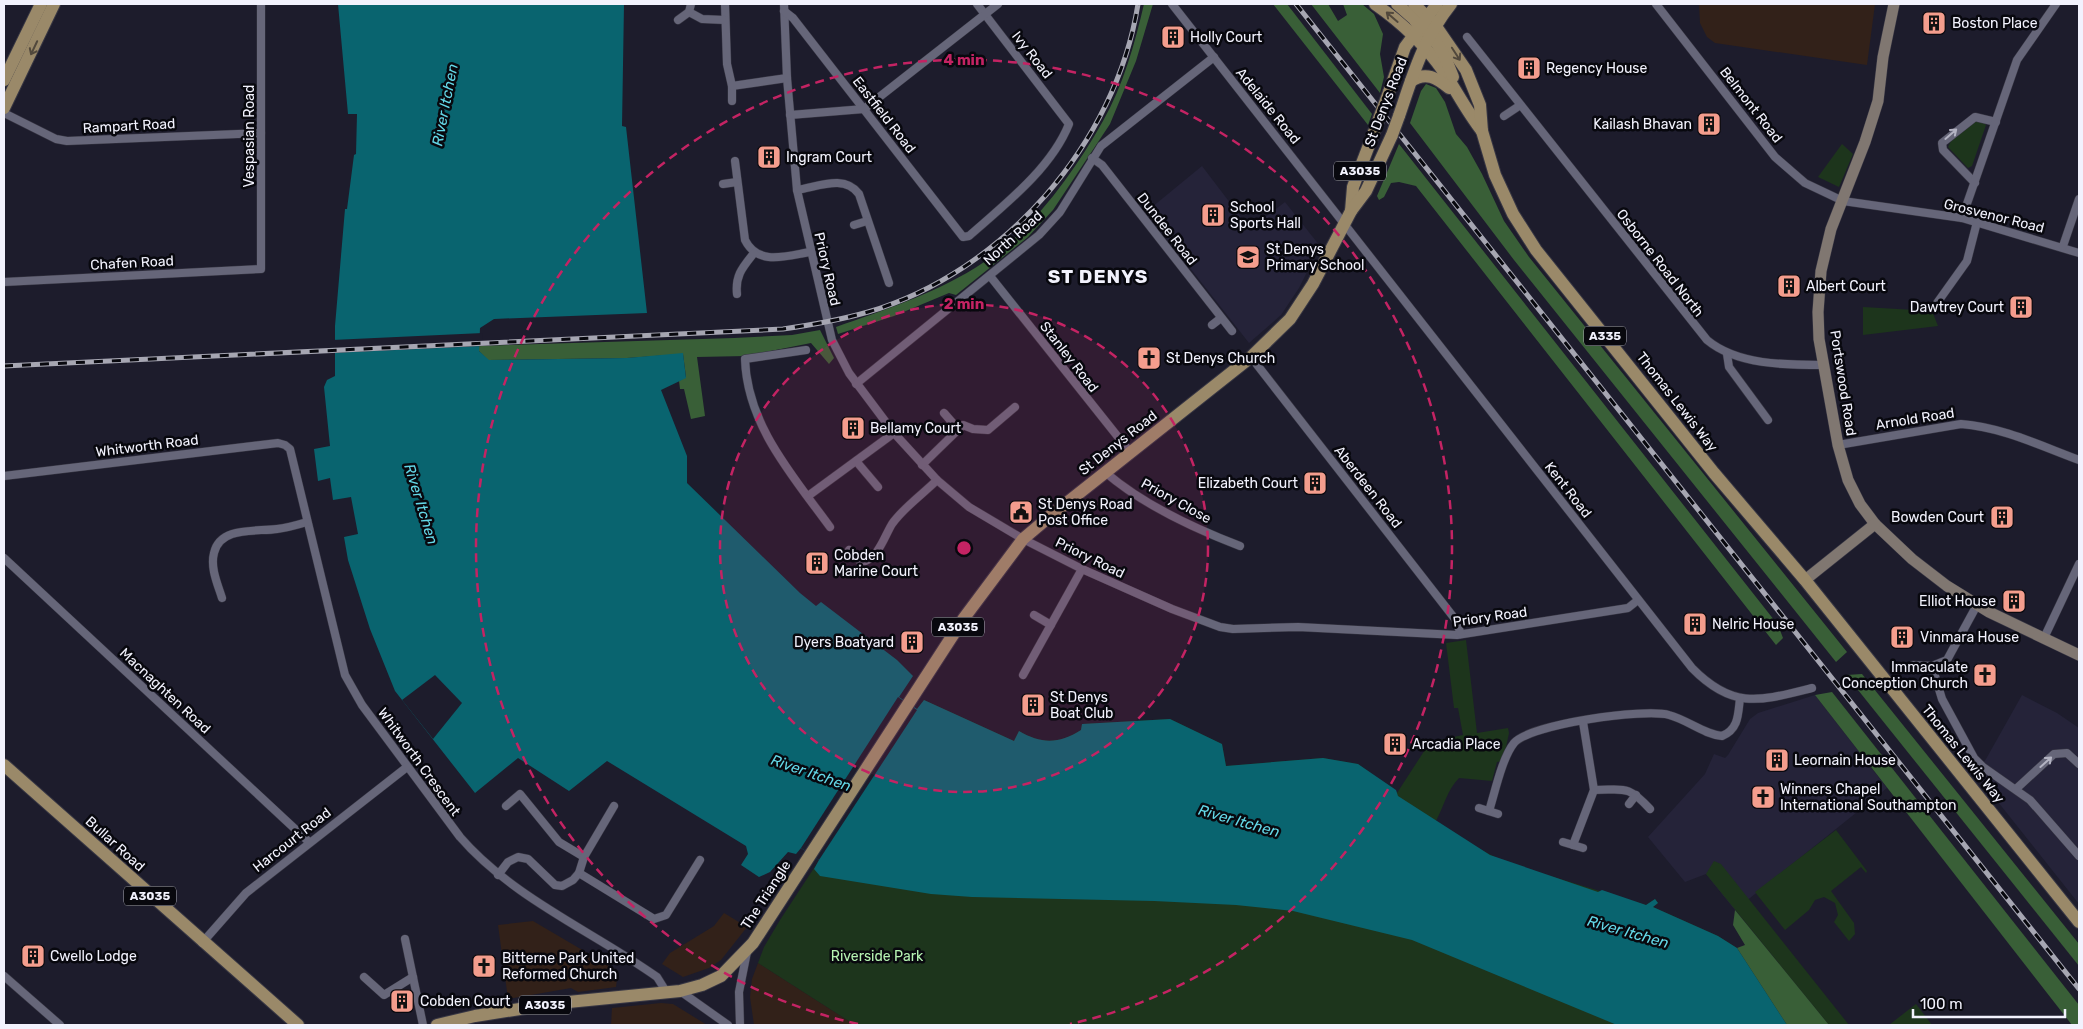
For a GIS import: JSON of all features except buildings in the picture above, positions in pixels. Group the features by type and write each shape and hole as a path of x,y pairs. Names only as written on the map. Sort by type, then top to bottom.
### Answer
{"main road":[{"path":"4,80 41,4"},
{"path":"4,108 54,4"},
{"name":"Thomas Lewis Way","path":"1375,4 1424,27 1458,58 1473,86 1480,105 1482,131 1503,195 1536,250 1714,473 1861,650 2079,922"},
{"path":"1397,4 1424,27 1444,56 1457,94"},
{"name":"Thomas Lewis Way","path":"1414,4 1424,27 1423,46 1443,71 1466,111 1482,131"},
{"name":"St Denys Road","path":"1424,27 1437,4"},
{"name":"St Denys Road","path":"1351,211 1353,187 1405,47 1424,27 1451,4"},
{"name":"St Denys Road","path":"810,854 964,618 1023,539 1251,357 1290,319 1303,301 1351,211 1366,191 1392,135 1423,46"},
{"path":"1411,81 1421,76 1433,76 1457,94"},
{"name":"Bullar Road","path":"4,765 298,1025"},
{"name":"The Triangle","path":"674,992 702,985 720,976 747,952 810,854"},
{"name":"A3035","path":"437,1025 477,1020 558,1003 674,992"}],"street":[{"name":"Vespasian Road","path":"261,4 261,269"},
{"path":"724,4 727,64 732,86 732,101"},
{"name":"Ivy Road","path":"963,237 969,236 1024,188 1058,143 1068,126 1068,121 977,4"},
{"path":"790,115 864,109 998,4"},
{"name":"Adelaide Road","path":"1172,4 1345,223"},
{"name":"Belmont Road","path":"1656,4 1775,156 1805,183 1843,201"},
{"name":"Portswood Road","path":"1894,4 1883,57 1878,101 1865,142 1827,244 1821,271 1818,312 1823,365 1838,445 1854,493 1875,524 1922,568 1977,605 2079,655"},
{"path":"1962,218 2017,60 2026,44 2056,4"},
{"name":"Priory Road","path":"784,7 787,78 797,190 832,340 856,384 894,433 937,480 969,507 1023,539 1082,569 1172,609 1220,627 1233,629 1298,627 1461,634 1628,608 1638,600"},
{"name":"Eastfield Road","path":"784,7 963,237"},
{"path":"678,20 690,8 702,19 725,20"},
{"name":"Osborne Road North","path":"1467,37 1519,106 1703,336 1727,354 1787,365 1823,365"},
{"name":"North Road","path":"856,384 1039,235 1060,212 1101,146 1214,57"},
{"path":"732,86 787,78"},
{"path":"1504,116 1519,106"},
{"name":"Rampart Road","path":"4,113 56,138 67,141 88,142 261,133"},
{"path":"1975,183 1943,150 1942,143 1969,119 1975,117 1996,122"},
{"name":"Dundee Road","path":"1092,158 1102,165 1232,331"},
{"path":"735,161 745,240 754,253 766,258 810,252"},
{"path":"723,184 737,182"},
{"path":"797,190 836,183 850,185 859,194 889,283"},
{"path":"2064,246 2079,198"},
{"name":"Grosvenor Road","path":"1843,201 1962,218 2064,246 2079,253"},
{"path":"854,226 867,221"},
{"path":"1937,303 1967,261 1978,222"},
{"name":"Kent Road","path":"1345,223 1638,600 1682,656 1704,680 1723,694 1740,698 1766,698 1812,688"},
{"path":"737,294 738,272 754,253"},
{"name":"Chafen Road","path":"4,282 261,269"},
{"name":"Stanley Road","path":"990,276 1130,452"},
{"path":"1212,325 1221,318"},
{"path":"806,350 746,359 749,391 759,420 776,452 830,527"},
{"path":"1727,354 1729,367 1765,409 1768,420"},
{"name":"Aberdeen Road","path":"1251,357 1455,619 1461,634"},
{"path":"922,465 963,425 973,429 988,430 1015,407"},
{"path":"944,413 958,429"},
{"name":"Arnold Road","path":"1838,445 1961,424 1980,425 2079,460"},
{"path":"808,496 894,433"},
{"name":"Whitworth Road","path":"4,476 278,443 286,444 290,450"},
{"name":"Whitworth Crescent","path":"290,450 345,675 362,705 460,838 477,858 498,875 657,977 674,992 728,1025"},
{"path":"856,461 878,487"},
{"name":"Priory Close","path":"1105,472 1141,498 1175,518 1240,546"},
{"path":"849,550 861,562 867,561 878,550 894,522 937,480"},
{"path":"222,598 215,576 214,553 220,542 235,533 276,529 307,522"},
{"path":"1804,580 1875,524"},
{"name":"Macnaghten Road","path":"4,558 309,842"},
{"path":"2044,638 2079,564"},
{"path":"1023,675 1082,569"},
{"path":"206,578 215,576"},
{"path":"1913,665 1932,666 1947,660 1977,605"},
{"path":"1034,615 1051,625"},
{"path":"1932,666 1942,699 1974,758 1983,767 2016,789 2041,811 2079,856"},
{"path":"1489,811 1508,753 1519,739 1531,732 1548,727 1634,713 1653,712 1670,715 1709,733 1722,736 1734,728 1737,722 1740,698"},
{"path":"1573,845 1594,790 1583,722"},
{"path":"2016,789 2054,754 2067,753 2079,764"},
{"name":"Harcourt Road","path":"202,942 246,893 407,767"},
{"path":"1594,790 1622,788 1636,795 1650,809"},
{"path":"506,806 520,794 559,842 584,857"},
{"path":"1629,804 1636,795"},
{"path":"498,875 508,862 518,857 528,859 555,885 562,886 573,880 579,873 584,857 614,806"},
{"path":"1479,808 1498,814"},
{"path":"1563,842 1584,848"},
{"path":"579,873 654,919 666,914 700,860"},
{"path":"405,939 423,1025"},
{"name":"The Triangle","path":"740,1025 740,982 747,952"},
{"path":"4,976 60,1025"},
{"path":"364,977 384,995 413,977"}],"shaded area":[{"path":"1699,4 1875,4 1867,65 1715,43 1707,37 1700,23"},
{"name":"St Denys Primary School","path":"1202,166 1250,229 1285,202 1320,246 1299,288 1281,315 1249,343 1146,212"},
{"path":"1815,695 1887,788 1735,910 1706,874 1685,882 1648,837 1705,774 1714,754 1725,758 1728,755 1750,719 1758,713"},
{"path":"2022,695 2057,713 2079,728 2079,904 1975,773 1986,759"},
{"path":"724,913 747,927 721,960 709,968 683,977 662,964 670,953 714,926"},
{"path":"533,921 618,971 616,987 578,992 571,988 508,999 498,925"},
{"path":"758,963 855,1025 754,1025 750,997 752,979"},
{"path":"661,1003 673,1004 707,1025 611,1025 612,1008"}],"green space":[{"path":"1144,4 1153,4 1136,61 1110,124 1053,210 1028,237 956,295 949,293 894,316 838,334 836,327 924,294 975,268 1013,239 1048,203 1078,163 1110,108 1128,64"},
{"path":"1273,4 1287,4 1372,114 1368,125"},
{"path":"1311,4 1328,4 1338,21 1347,15 1343,4 1362,4 1374,14 1383,34 1380,54 1384,77 1380,93"},
{"path":"1426,84 1436,88 1445,102 1456,134 1467,147 1482,174 1504,221 1529,257 1847,652 1836,662 1514,260 1410,123 1421,91"},
{"path":"1975,120 1986,125 1972,166 1968,168 1948,147 1951,141"},
{"path":"1399,144 1778,625 1783,638 1776,645 1416,186 1399,182 1391,183 1384,197 1379,200 1377,196"},
{"path":"1842,144 1853,154 1839,187 1818,177"},
{"path":"1863,307 1932,311 1938,326 1863,335"},
{"path":"820,330 834,358 829,364 811,343 746,356 697,357 705,416 691,419 684,389 680,389 679,381 686,377 683,354 627,358 488,360 479,351 479,346 734,338 792,335"},
{"name":"Riverside Park","path":"1466,640 1477,733 1508,728 1509,733 1503,761 1497,762 1492,781 1459,778 1449,793 1436,821 1504,862 1646,905 1655,899 1658,903 1653,907 1718,936 1737,948 1787,1025 855,1025 758,963 764,947 780,920 924,700 1014,741 1019,731 1035,738 1050,741 1073,735 1081,730 1082,724 1170,719 1222,744 1226,766 1323,758 1358,764 1397,793 1430,742 1463,735 1458,708 1454,708 1446,643"},
{"path":"1862,674 2079,944 2079,966 1846,675"},
{"path":"1832,692 2079,1005 2079,1025 2072,1025 1815,695"},
{"path":"1836,830 1867,871 1866,873 1861,867 1831,891 1854,923 1855,934 1849,941 1834,922 1838,915 1835,903 1824,897 1815,900 1809,910 1785,930 1755,892"},
{"path":"1714,861 1721,864 1849,1025 1829,1025 1706,874"},
{"path":"1735,910 1829,1025 1787,1025 1737,948 1745,945 1733,925"},
{"path":"1916,1004 1932,1025 1889,1025"}],"water":[{"name":"River Itchen","path":"338,4 624,4 622,126 626,127 647,313 494,319 480,328 479,351 489,360 627,358 683,353 686,378 661,390 687,456 687,483 800,593 816,606 821,602 897,660 913,676 899,697 917,709 924,700 1014,741 1019,731 1035,738 1050,741 1073,735 1081,730 1082,724 1170,719 1222,744 1226,766 1323,758 1358,764 1396,790 1398,796 1490,855 1598,892 1602,890 1646,905 1655,899 1658,903 1653,907 1718,936 1737,948 1787,1025 1617,1025 1412,940 1293,911 1236,905 1154,901 972,897 931,894 820,876 814,869 819,860 801,848 796,854 788,852 770,872 759,877 741,865 748,854 746,846 607,761 569,791 518,758 475,793 395,691 370,629 348,560 344,537 358,534 351,497 333,500 330,478 318,481 314,449 330,446 324,387 327,380 335,376 335,326 345,209 347,209 354,155 356,154 357,114 348,114"}],"pier":[{"path":"483,333 482,346 332,353 332,340"},
{"path":"435,675 462,703 433,739 402,700"},
{"path":"898,697 917,710 819,860 801,848"}],"railway":[{"path":"4,366 783,329 868,312 918,293 964,267 1007,234 1046,195 1079,152 1106,105 1126,56 1138,4"},
{"path":"1296,4 2079,989"}],"place":[{"name":"Boston Place","path":"1934,23"},
{"name":"Holly Court","path":"1173,37"},
{"name":"Regency House","path":"1529,68"},
{"name":"Kailash Bhavan","path":"1709,124"},
{"name":"Ingram Court","path":"769,157"},
{"name":"School Sports Hall","path":"1213,215"},
{"name":"St Denys Primary School","path":"1248,257"},
{"name":"Albert Court","path":"1789,286"},
{"name":"Dawtrey Court","path":"2021,307"},
{"name":"St Denys Church","path":"1149,358"},
{"name":"Bellamy Court","path":"853,428"},
{"name":"Elizabeth Court","path":"1315,483"},
{"name":"St Denys Road Post Office","path":"1021,512"},
{"name":"Bowden Court","path":"2002,517"},
{"name":"Cobden Marine Court","path":"817,563"},
{"name":"Elliot House","path":"2014,601"},
{"name":"Nelric House","path":"1695,624"},
{"name":"Vinmara House","path":"1902,637"},
{"name":"Dyers Boatyard","path":"912,642"},
{"name":"Immaculate Conception Church","path":"1985,675"},
{"name":"St Denys Boat Club","path":"1033,705"},
{"name":"Arcadia Place","path":"1395,744"},
{"name":"Leornain House","path":"1777,760"},
{"name":"Winners Chapel International Southampton","path":"1763,797"},
{"name":"Cwello Lodge","path":"33,956"},
{"name":"Bitterne Park United Reformed Church","path":"484,966"},
{"name":"Cobden Court","path":"402,1001"}],"district":[{"name":"ST DENYS","path":"1098,276"}]}
